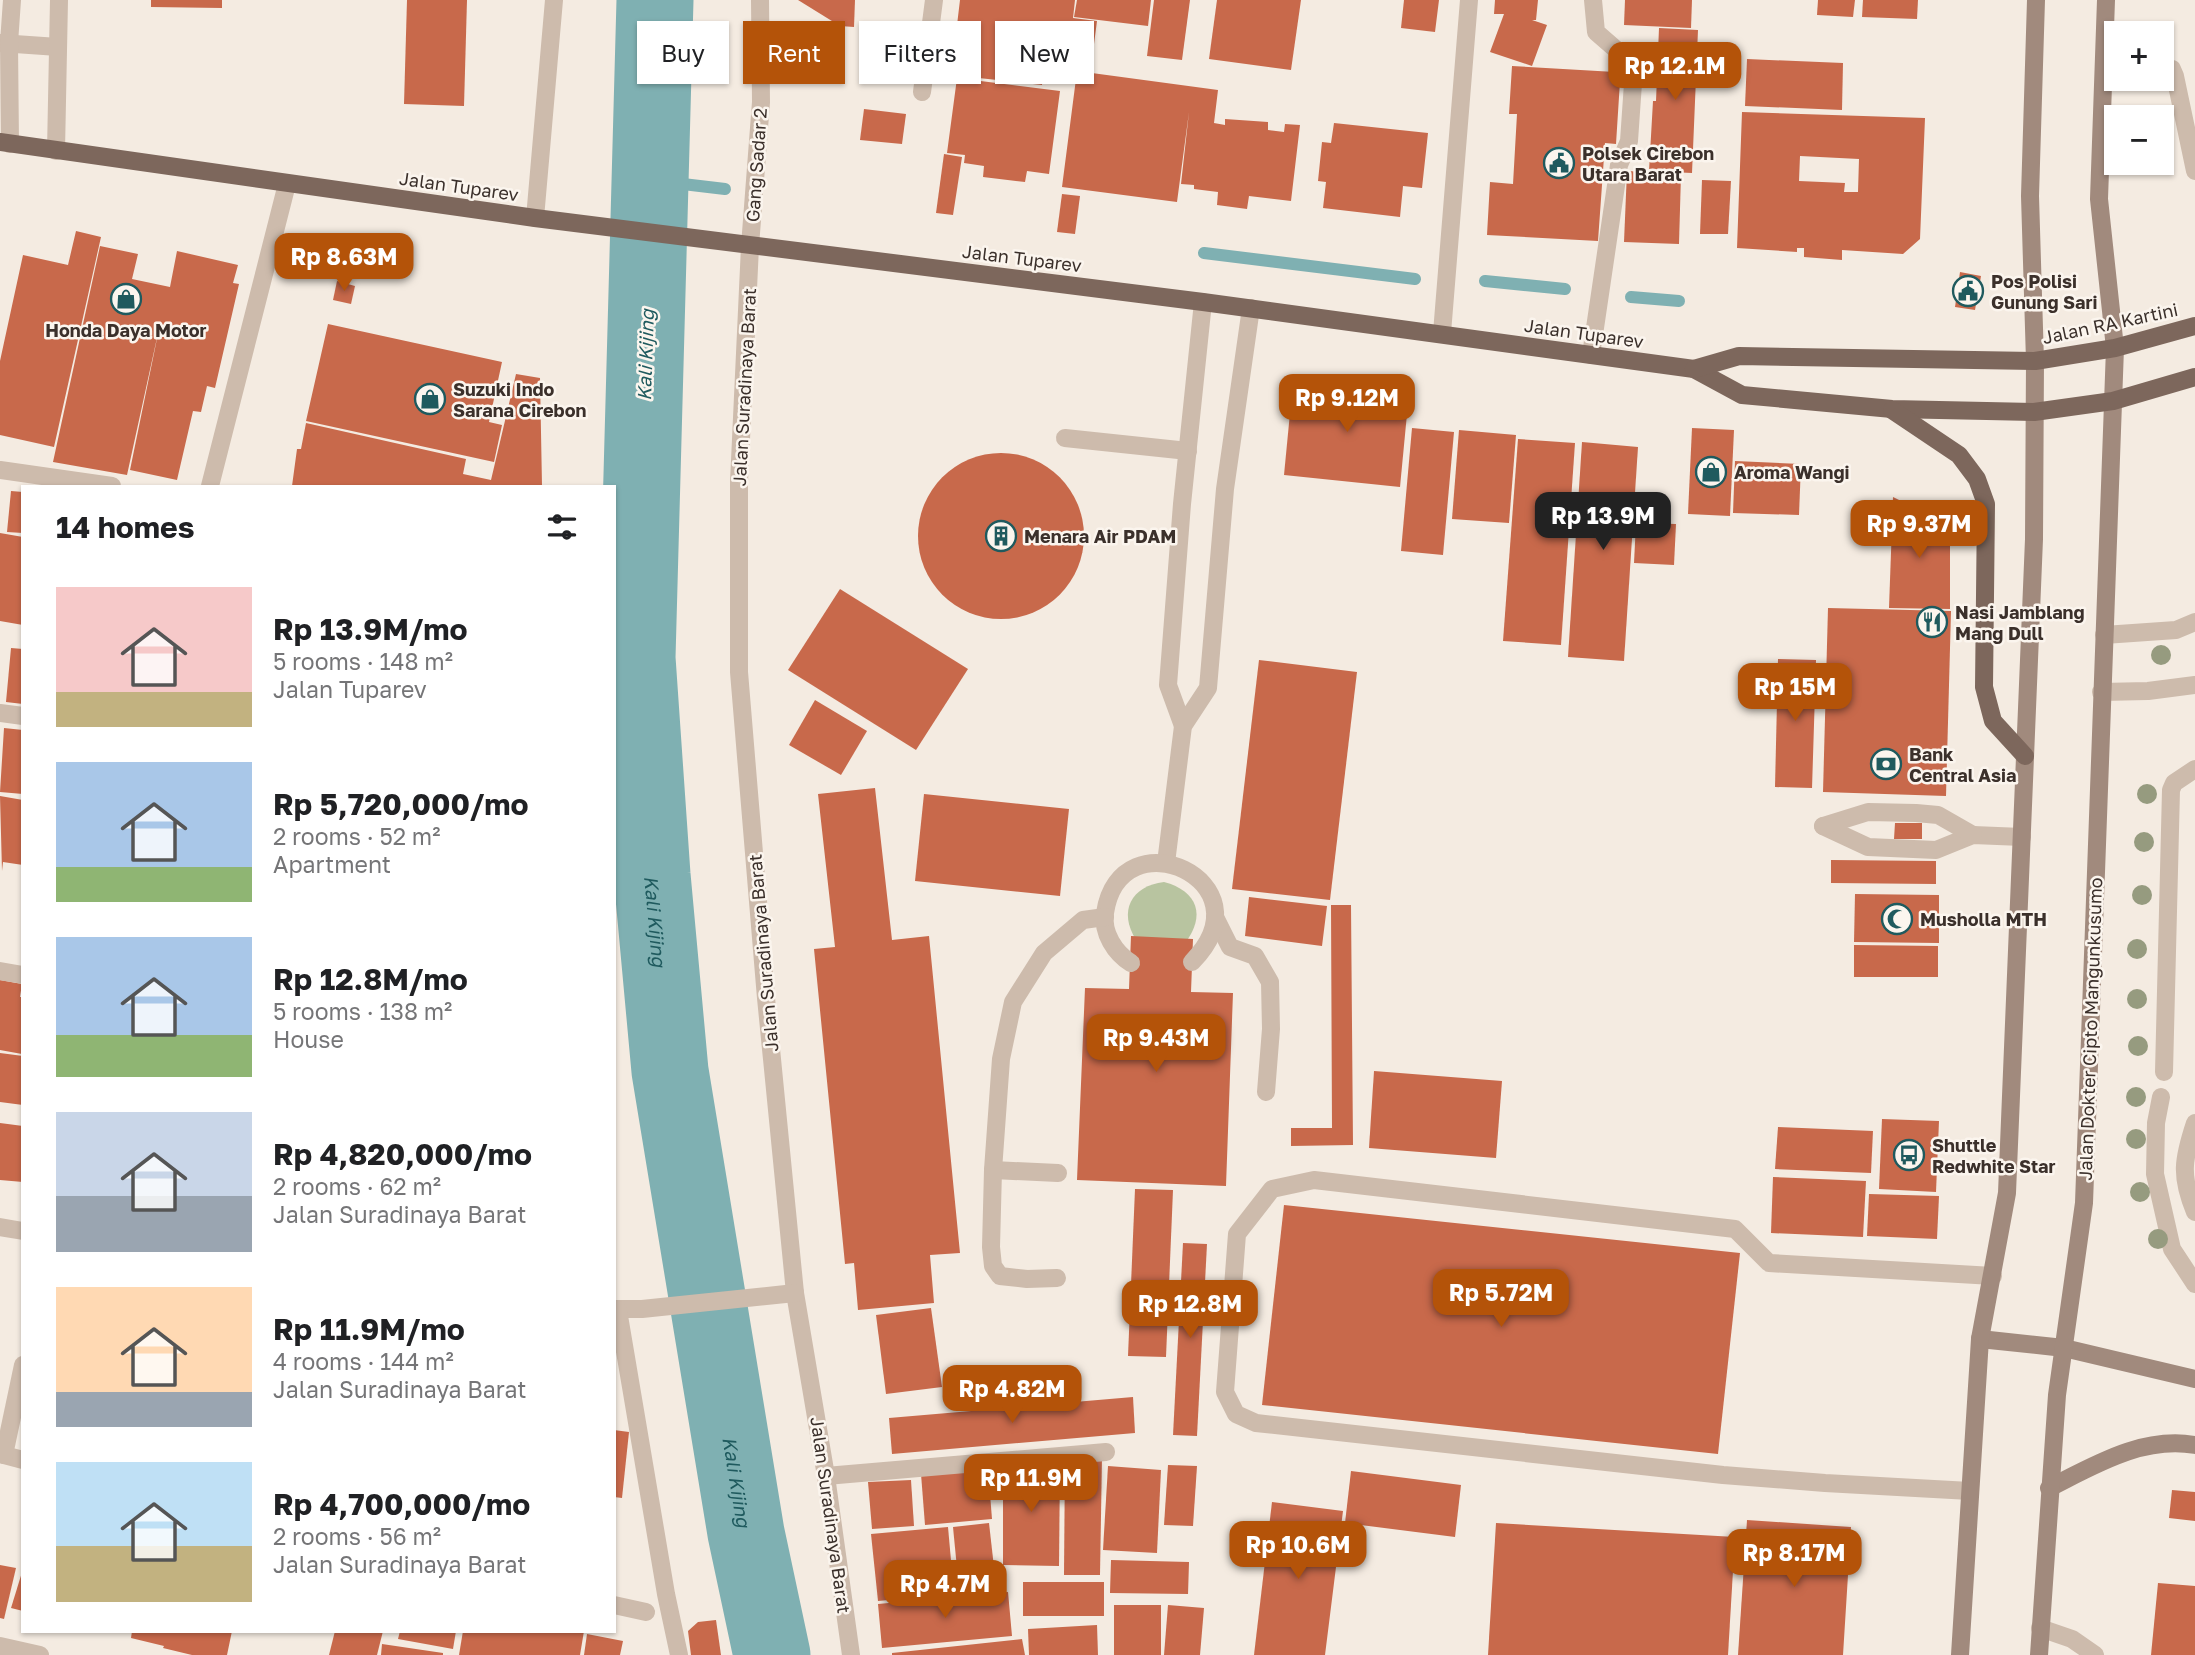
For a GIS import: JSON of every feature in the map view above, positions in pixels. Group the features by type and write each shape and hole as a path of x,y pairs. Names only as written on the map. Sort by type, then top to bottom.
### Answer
{"main road":[{"path":"1960,1655 1980,1339 2007,1193 2034,539 2035,361 2030,197 2036,0"},
{"name":"Jalan Dokter Cipto Mangunkusumo","path":"2106,0 2107,21"},
{"name":"Jalan Dokter Cipto Mangunkusumo","path":"2039,1655 2049,1488 2064,1348 2084,1203 2115,348 2099,199 2108,91"},
{"name":"Jalan Tuparev","path":"5,143 544,219 1251,308 1694,369 1742,395 1892,409 2034,412"},
{"name":"Jalan RA Kartini","path":"1694,369 1739,356 2035,361 2115,348 2195,326"},
{"path":"2034,412 2113,401 2195,377"},
{"path":"1892,409 1959,455 1977,479 1986,504 1984,687 1993,721 2025,756"},
{"path":"1980,1339 2064,1348 2195,1379"},
{"path":"2049,1488 2111,1457 2145,1446 2183,1443 2195,1445"}],"street":[{"path":"5,143 5,43 12,0"},
{"path":"56,151 59,0"},
{"path":"544,219 554,0"},
{"name":"Gang Sadar 2","path":"750,246 761,102 760,0"},
{"path":"922,92 934,0"},
{"path":"1442,334 1469,0"},
{"path":"1591,355 1619,165 1629,141 1633,83 1627,59 1596,32 1594,0"},
{"path":"5,43 58,47"},
{"path":"2174,74 2195,171"},
{"path":"210,485 287,184"},
{"name":"Jalan Suradinaya Barat","path":"750,246 739,482 739,671 792,1294 826,1476 851,1655"},
{"path":"1183,726 1168,685 1203,302"},
{"path":"1166,863 1183,726 1208,688 1225,489 1251,308"},
{"path":"1065,438 1188,451"},
{"path":"0,470 105,485"},
{"path":"2104,635 2176,630 2195,622"},
{"path":"2102,692 2148,691 2195,685"},
{"path":"0,713 21,716"},
{"path":"2164,1072 2171,790 2174,783 2195,769"},
{"path":"1973,835 1938,815 1916,813 1868,812 1823,826 1868,847 1936,850 1973,835 2022,837"},
{"path":"1130,963 1116,950 1107,934 1105,918 1113,888 1136,868 1151,863 1182,867 1200,881 1213,901 1215,917 1212,934 1204,949 1192,962"},
{"path":"1215,917 1230,947 1255,956 1270,982 1271,1028 1266,1092"},
{"path":"1058,1278 1000,1276 993,1266 993,1170 1000,1059 1013,1002 1044,953 1083,920 1105,918"},
{"path":"0,971 21,975"},
{"path":"2161,1097 2156,1123 2155,1174 2172,1249 2195,1284"},
{"path":"2195,1123 2184,1154 2185,1189 2195,1212"},
{"path":"993,1170 1058,1173"},
{"path":"1970,1491 1709,1473 1256,1423 1236,1414 1225,1392 1237,1234 1272,1189 1314,1180 1735,1229 1769,1262 1993,1276"},
{"path":"0,1227 21,1231"},
{"path":"680,1655 666,1594 616,1310 792,1294"},
{"path":"21,1374 2,1455 21,1460"},
{"path":"826,1476 1106,1452"},
{"path":"616,1605 646,1612"},
{"path":"2040,1628 2072,1639 2095,1655"},
{"path":"0,1646 40,1655"}],"green space":[{"path":"1164,882 1185,892 1195,906 1195,923 1185,943 1136,940 1131,929 1128,910 1136,894 1153,884"}],"water":[{"path":"629,0 669,0 670,21 637,21 637,84 680,84 682,93 678,143 684,201 668,235 618,224"}],"building":[{"path":"151,0 222,0 222,8 151,7"},
{"path":"407,0 467,0 464,106 404,104"},
{"path":"798,0 855,0 854,27 845,26 845,21 832,21"},
{"path":"960,0 1075,0 1073,18 1097,21 1094,44 1094,21 995,21 995,80 981,78 981,21 957,21"},
{"path":"1077,0 1151,0 1148,26 1074,17"},
{"path":"1154,0 1190,0 1182,60 1147,56"},
{"path":"1217,0 1301,0 1291,70 1209,59"},
{"path":"1404,0 1439,0 1435,32 1401,28"},
{"path":"1495,0 1538,0 1536,20 1532,20 1547,25 1532,66 1490,52 1504,14 1494,14"},
{"path":"1625,0 1692,0 1691,28 1624,25"},
{"path":"1818,0 1855,0 1853,17 1817,15"},
{"path":"1863,0 1918,0 1917,19 1862,17"},
{"path":"1659,28 1698,30 1692,173 1649,171"},
{"path":"1747,59 1843,63 1842,110 1745,106"},
{"name":"Polsek Cirebon Utara Barat","path":"1512,66 1615,72 1614,80 1620,81 1616,144 1605,143 1598,241 1487,235 1490,182 1513,184 1517,114 1509,114"},
{"path":"1094,73 1218,90 1214,123 1225,125 1225,119 1268,122 1268,130 1284,132 1285,124 1300,125 1291,201 1249,196 1247,209 1217,205 1218,192 1194,189 1194,185 1181,184 1189,112 1177,202 1062,187 1075,84 1094,84"},
{"path":"981,81 1060,91 1049,174 1027,171 1025,182 983,177 984,166 964,163 965,155 947,153 956,84 981,84"},
{"path":"864,109 906,114 902,144 860,140"},
{"path":"1742,112 1925,118 1920,239 1903,254 1842,250 1842,260 1804,257 1804,248 1797,248 1797,252 1737,248","holes":["1800,156 1859,159 1858,192 1844,192 1845,183 1799,181"]},
{"path":"1334,123 1428,133 1422,188 1403,186 1400,217 1323,208 1326,182 1318,181 1322,142 1331,143"},
{"path":"944,154 962,157 953,215 936,213"},
{"path":"1627,171 1681,174 1679,244 1624,242"},
{"path":"1702,180 1731,181 1728,234 1700,234"},
{"path":"1062,194 1080,196 1075,234 1057,232"},
{"path":"76,231 101,237 54,447 0,435 0,361 23,255 68,265"},
{"path":"100,246 138,254 132,279 170,287 177,251 238,265 233,283 239,284 215,388 207,386 201,412 193,411 177,480 130,470 160,324 127,475 53,462"},
{"name":"Pos Polisi Gunung Sari","path":"1960,272 1981,276 1975,310 1955,307"},
{"path":"337,281 355,286 351,304 333,300"},
{"path":"328,324 502,362 489,422 502,425 494,462 306,421"},
{"path":"516,374 540,378 542,485 292,485 297,449 301,449 306,423 466,459 463,474 491,480"},
{"path":"1293,382 1409,393 1400,487 1284,475"},
{"path":"1412,428 1454,432 1443,555 1401,551"},
{"name":"Aroma Wangi","path":"1692,428 1734,430 1730,516 1688,514"},
{"path":"1459,430 1516,435 1509,523 1452,519"},
{"path":"1518,439 1575,443 1561,645 1503,641"},
{"path":"1582,442 1638,447 1624,661 1568,657"},
{"name":"Menara Air PDAM","path":"1001,453 1033,460 1047,467 1059,478 1070,490 1077,504 1084,536 1077,568 1070,582 1059,594 1047,605 1033,612 1001,619 969,612 955,605 943,594 932,582 925,568 918,536 925,504 932,490 943,478 955,467 969,460"},
{"path":"1735,461 1801,464 1799,515 1733,513"},
{"path":"11,491 21,492 21,533 7,532"},
{"path":"1893,497 1950,525 1950,609 1889,608"},
{"path":"1636,523 1676,524 1674,565 1634,563"},
{"path":"0,533 21,537 21,625 0,621"},
{"path":"840,589 968,669 916,750 788,670"},
{"path":"1828,608 1951,611 1946,796 1823,792"},
{"path":"11,648 21,649 21,704 6,702"},
{"path":"1778,659 1816,660 1812,788 1775,787"},
{"path":"1259,660 1357,672 1330,900 1232,889"},
{"path":"815,700 867,731 841,775 789,745"},
{"path":"4,728 21,730 21,794 0,792"},
{"path":"875,788 892,940 929,936 960,1253 930,1255 934,1303 858,1310 854,1263 845,1264 814,949 835,947 818,794"},
{"path":"924,794 1069,809 1060,896 915,881"},
{"path":"0,796 21,800 21,865 3,862 2,871"},
{"path":"1895,823 1922,823 1922,839 1894,839"},
{"path":"1831,860 1936,861 1936,884 1831,883"},
{"name":"Musholla MTH","path":"1855,894 1939,895 1939,943 1854,942"},
{"path":"1249,897 1327,906 1322,946 1245,936"},
{"path":"1331,905 1351,905 1353,1145 1291,1146 1291,1128 1332,1128"},
{"path":"1131,936 1193,939 1191,992 1233,993 1226,1186 1077,1180 1085,988 1129,989"},
{"path":"1854,945 1938,946 1938,977 1854,977"},
{"path":"0,980 21,984 21,1054 0,1050"},
{"path":"0,1053 21,1056 21,1105 0,1102"},
{"path":"1374,1071 1502,1081 1496,1158 1369,1148"},
{"name":"Shuttle Redwhite Star","path":"1882,1119 1939,1121 1936,1192 1879,1189"},
{"path":"0,1123 21,1126 21,1182 0,1180"},
{"path":"1778,1127 1873,1131 1871,1173 1775,1169"},
{"path":"1773,1177 1866,1181 1863,1237 1771,1233"},
{"path":"1135,1189 1173,1190 1166,1357 1128,1356"},
{"path":"1869,1194 1939,1196 1937,1239 1867,1236"},
{"path":"1284,1205 1740,1253 1718,1454 1262,1405"},
{"path":"1183,1243 1207,1244 1197,1436 1173,1435"},
{"path":"931,1308 942,1387 886,1394 876,1315"},
{"path":"1133,1397 1135,1433 892,1454 889,1418"},
{"path":"616,1430 629,1432 622,1498 616,1497"},
{"path":"1065,1456 1102,1457 1100,1575 1064,1575"},
{"path":"1003,1463 1060,1463 1059,1566 1003,1565"},
{"path":"1168,1465 1197,1466 1193,1526 1164,1525"},
{"path":"1108,1466 1161,1470 1157,1553 1103,1550"},
{"path":"988,1469 992,1519 925,1525 921,1474"},
{"path":"1351,1471 1461,1485 1455,1537 1345,1523"},
{"path":"911,1480 914,1526 872,1529 868,1482"},
{"path":"2172,1490 2195,1492 2195,1521 2169,1518"},
{"path":"1272,1502 1343,1511 1325,1655 1254,1655"},
{"path":"1747,1520 1851,1527 1843,1655 1738,1655"},
{"path":"989,1523 996,1585 959,1589 953,1527"},
{"path":"1496,1523 1735,1537 1728,1655 1488,1655"},
{"path":"948,1527 954,1594 878,1601 871,1534"},
{"path":"1111,1560 1189,1562 1188,1594 1110,1593"},
{"path":"0,1565 16,1568 4,1619 0,1618"},
{"path":"21,1576 21,1610 11,1608"},
{"path":"1023,1582 1104,1582 1104,1616 1023,1616"},
{"path":"2158,1583 2195,1586 2195,1655 2151,1655"},
{"path":"1008,1592 1012,1636 882,1648 878,1604"},
{"path":"1114,1605 1161,1605 1161,1655 1114,1655"},
{"path":"1168,1605 1204,1608 1200,1655 1164,1655"},
{"path":"716,1620 721,1655 691,1655 688,1631 698,1622"},
{"path":"1097,1625 1098,1655 1029,1655 1028,1629"},
{"path":"132,1633 232,1633 227,1655 192,1655 131,1638"},
{"path":"334,1633 382,1633 377,1655 329,1655"},
{"path":"400,1633 456,1633 453,1649 398,1639"},
{"path":"463,1633 584,1633 580,1655 459,1655"},
{"path":"587,1634 623,1641 620,1655 584,1655"},
{"path":"1022,1639 1025,1655 892,1655 892,1653"},
{"path":"382,1644 443,1653 443,1655 381,1655"}],"waterway":[{"name":"Kali Kijing","path":"655,0 637,658 652,875 670,1071 746,1533 772,1655"},
{"path":"666,182 725,189"},
{"path":"1204,253 1415,279"},
{"path":"1485,281 1565,289"},
{"path":"1631,297 1679,301"}],"place":[{"name":"Polsek Cirebon Utara Barat","path":"1559,163"},
{"name":"Pos Polisi Gunung Sari","path":"1968,291"},
{"name":"Honda Daya Motor","path":"126,299"},
{"name":"Suzuki Indo Sarana Cirebon","path":"430,399"},
{"name":"Aroma Wangi","path":"1711,472"},
{"name":"Menara Air PDAM","path":"1001,536"},
{"name":"Nasi Jamblang Mang Dull","path":"1932,622"},
{"name":"Bank Central Asia","path":"1886,764"},
{"name":"Musholla MTH","path":"1897,919"},
{"name":"Shuttle Redwhite Star","path":"1909,1155"}]}
